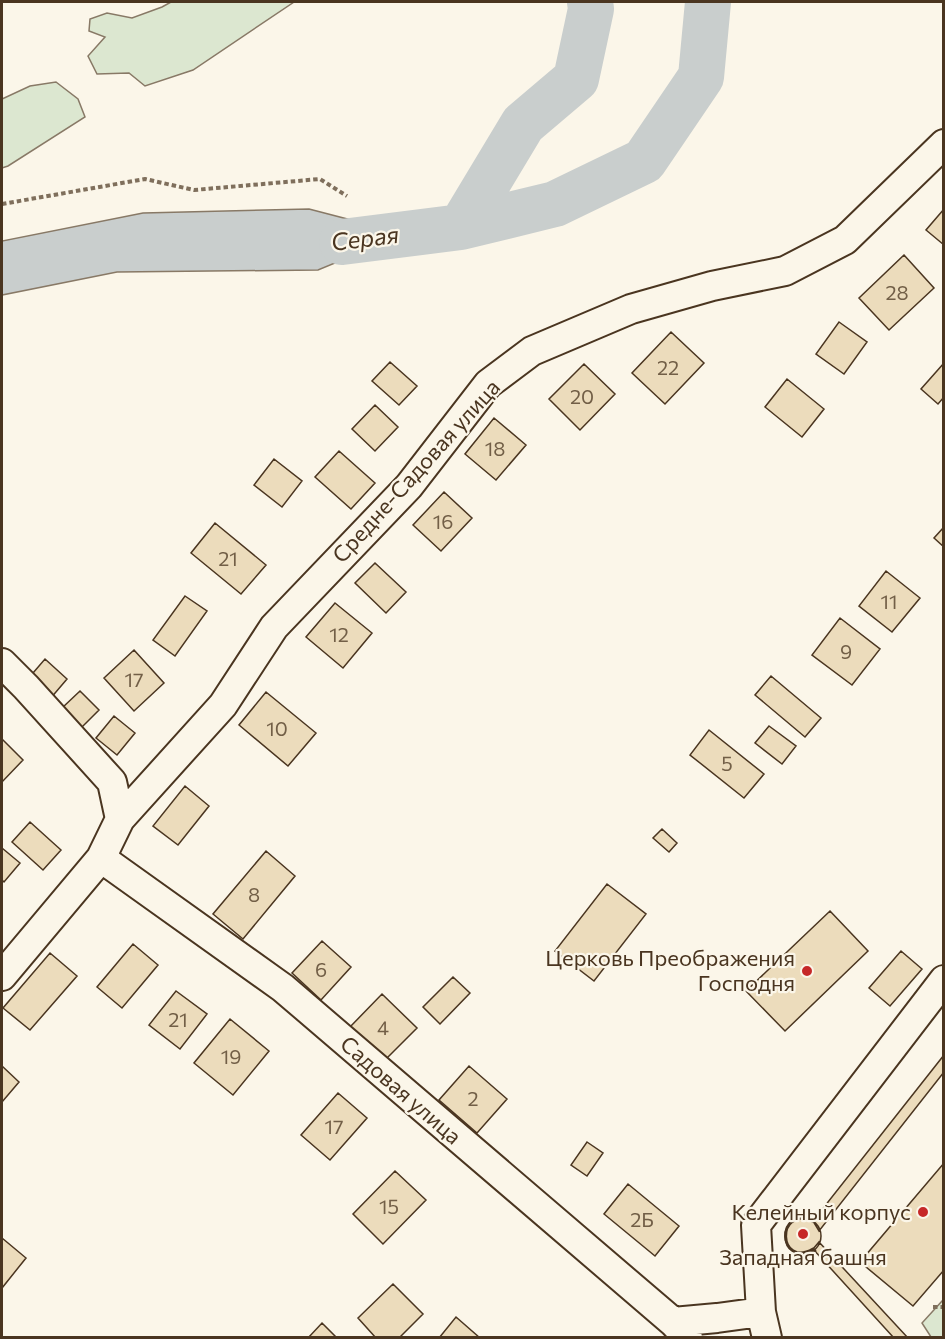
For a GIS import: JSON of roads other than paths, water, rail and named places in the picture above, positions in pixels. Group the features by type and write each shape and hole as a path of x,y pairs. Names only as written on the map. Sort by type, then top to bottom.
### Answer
{"street":[{"name":"Средне-Садовая улица","path":"101,858 120,819 223,705 274,627 409,486 488,384 532,351 631,309 712,286 785,271 845,240 944,144"},
{"path":"2,663 112,782 120,819"},
{"path":"2,976 101,858"},
{"name":"Садовая улица","path":"101,858 283,988 680,1330"},
{"path":"680,1330 717,1318 764,1325 756,1225 944,980"}],"water":[{"path":"309,209 405,234 318,270 117,272 2,295 2,241 143,213"}],"waterway":[{"name":"Серая","path":"342,242 461,227 523,124 576,79 591,9 590,2"},
{"path":"461,227 555,204 644,161 701,77 708,2"}],"place":[{"name":"Церковь Преображения Господня","path":"807,971"},
{"name":"Келейный корпус","path":"923,1212"},
{"name":"Западная башня","path":"803,1234"}]}
